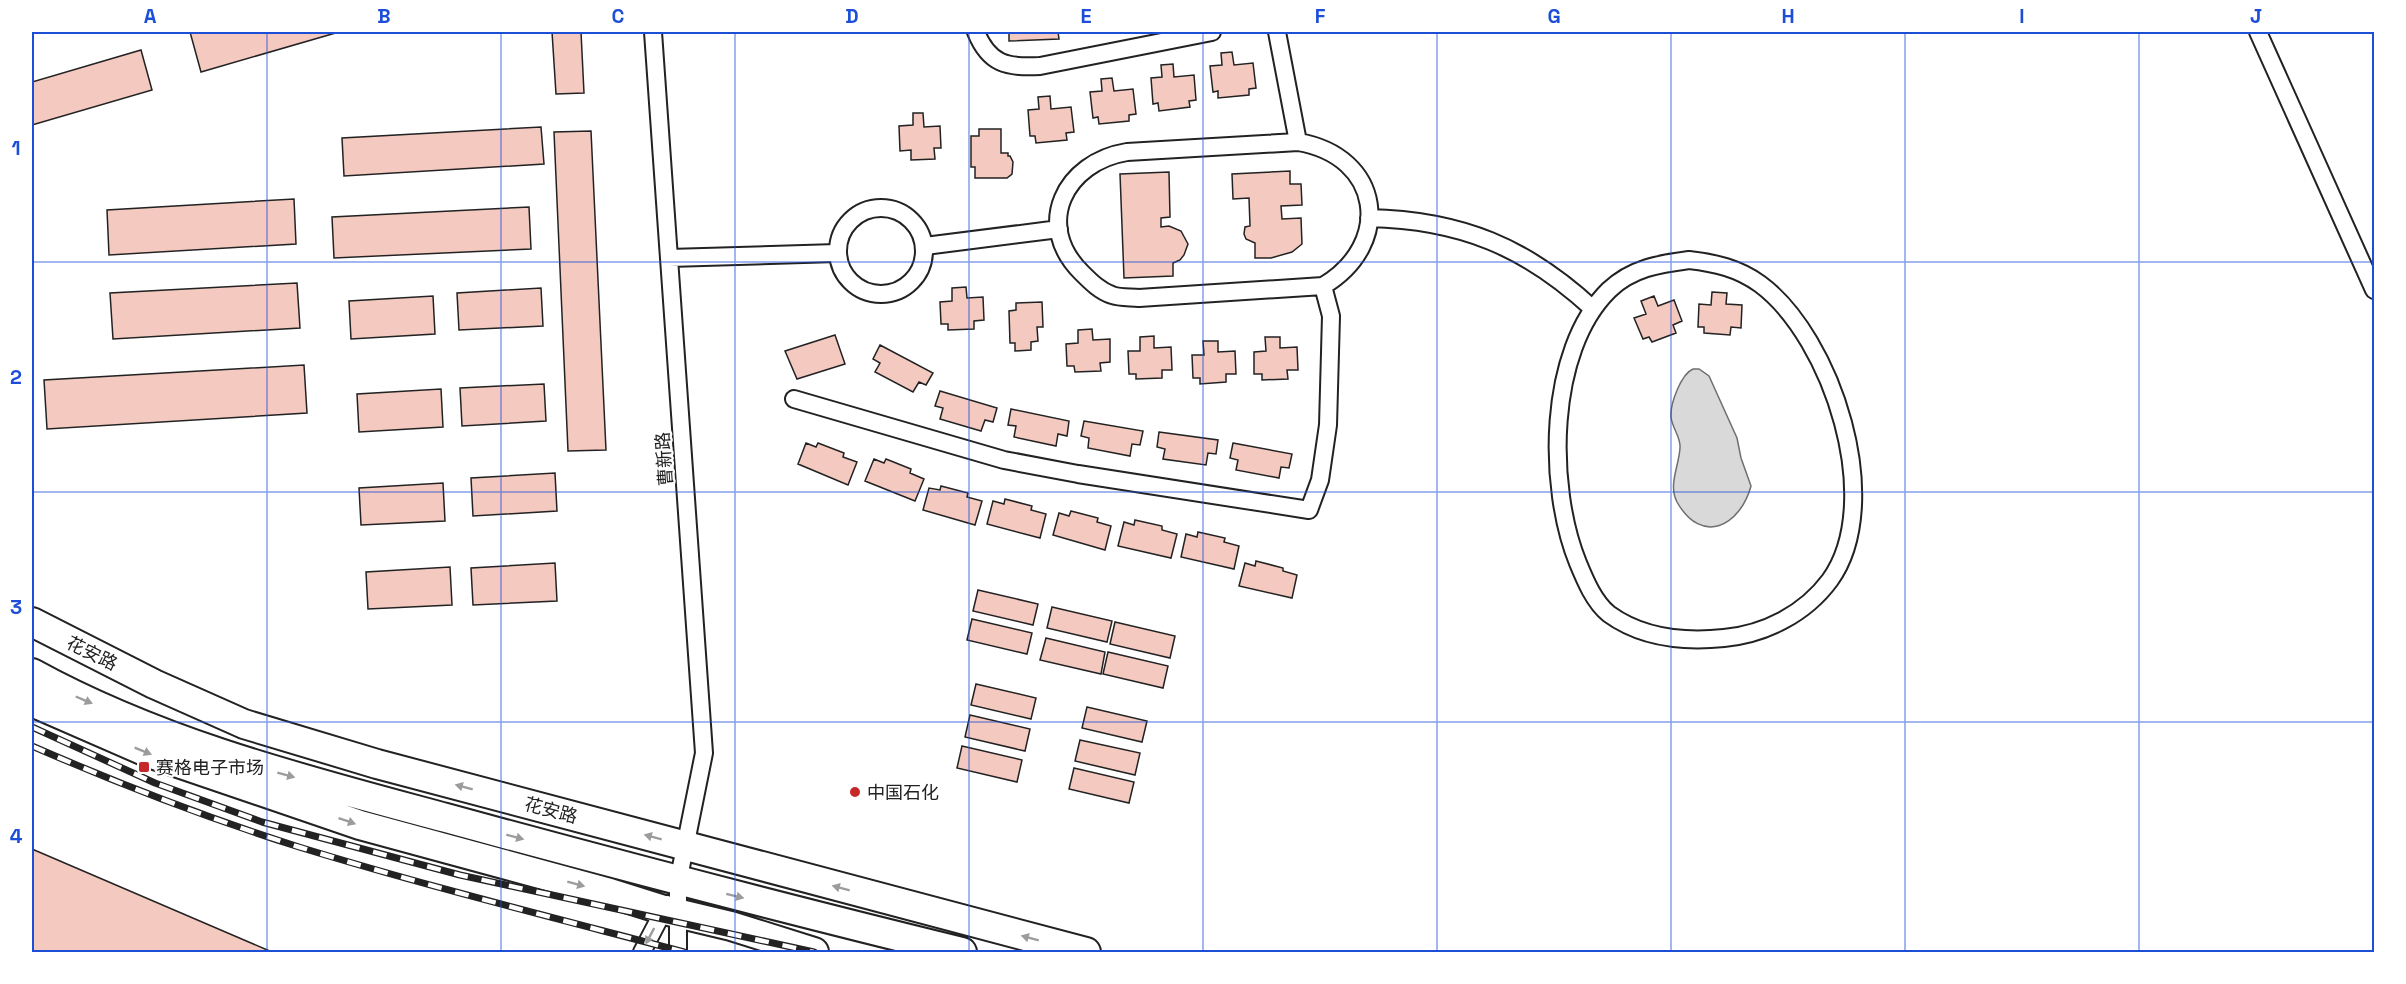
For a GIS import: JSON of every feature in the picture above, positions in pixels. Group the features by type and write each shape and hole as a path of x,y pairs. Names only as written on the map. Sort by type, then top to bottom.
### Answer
{"highway":[{"name":"花安路","path":"32,622 154,684 244,724 377,764 1086,952"},
{"name":"花安路","path":"32,673 66,692 157,731 260,767 678,882 962,952"},
{"path":"32,702 149,753 360,825 610,893 671,912 731,926 814,952"}],"street":[{"name":"曹新路","path":"642,952 671,912 704,753 653,32"},
{"path":"976,32 989,56 1001,63 1018,67 1040,66 1212,32"},
{"path":"1277,32 1298,142"},
{"path":"2258,32 2374,290"},
{"path":"1298,142 1323,147 1347,162 1360,178 1367,196 1369,218 1365,239 1354,261 1340,276 1323,286 1139,298 1113,295 1093,284 1074,266 1063,248 1059,229 1063,196 1074,179 1090,164 1109,155 1298,142"},
{"path":"876,208 894,209 909,217 920,230 925,246 923,266 912,283 895,293 874,295 856,287 843,272 837,253 840,236 848,222 861,212 876,208"},
{"path":"1369,218 1421,221 1453,227 1486,238 1551,274 1593,309"},
{"path":"925,246 1059,229"},
{"path":"669,258 837,253"},
{"path":"1689,260 1716,263 1738,271 1760,284 1784,306 1800,326 1824,371 1838,410 1851,461 1854,500 1847,542 1836,571 1820,592 1795,613 1768,628 1733,637 1693,641 1659,635 1628,624 1607,613 1592,594 1569,543 1559,498 1556,462 1558,425 1564,386 1576,342 1593,309 1609,290 1625,277 1644,267 1689,260"},
{"path":"794,399 1004,460 1078,474 1309,510 1320,480 1328,424 1331,316 1323,286"},
{"path":"671,912 678,952"}],"shaded area":[{"path":"1693,369 1699,369 1709,376 1737,438 1751,486 1738,512 1719,526 1708,527 1698,524 1687,516 1675,496 1674,482 1680,444 1671,411 1674,397 1684,377"}],"building":[{"path":"190,32 339,32 201,72"},
{"path":"552,32 581,32 584,93 556,94"},
{"path":"1009,32 1058,32 1059,39 1009,41"},
{"path":"141,50 152,90 32,125 32,82"},
{"path":"1232,52 1234,65 1253,63 1256,88 1249,89 1249,95 1218,98 1218,91 1213,92 1210,66 1222,65 1221,53"},
{"path":"1173,64 1174,77 1194,75 1196,100 1189,101 1190,107 1159,111 1158,103 1153,104 1151,78 1162,77 1161,65"},
{"path":"1112,78 1114,91 1133,89 1136,114 1129,115 1129,121 1099,124 1098,117 1093,118 1090,92 1102,91 1101,79"},
{"path":"1050,96 1051,109 1071,107 1074,132 1066,133 1067,140 1036,143 1035,136 1030,136 1028,110 1039,109 1038,97"},
{"path":"913,113 923,113 924,127 940,126 941,148 934,148 935,159 911,160 911,150 900,151 899,126 913,125"},
{"path":"541,127 544,164 344,176 342,138"},
{"path":"979,129 1001,129 1001,153 1008,153 1013,162 1012,174 1007,178 975,178 975,167 971,167 971,136 979,136"},
{"path":"591,131 606,450 568,451 554,132"},
{"path":"1290,171 1290,184 1301,184 1302,205 1281,206 1282,219 1301,218 1302,244 1292,252 1271,258 1255,258 1255,243 1246,239 1244,234 1245,227 1250,226 1249,198 1233,199 1232,174"},
{"path":"1169,172 1170,217 1161,218 1161,227 1169,226 1181,231 1188,244 1184,255 1173,263 1173,276 1124,278 1120,174"},
{"path":"294,199 296,244 109,255 107,210"},
{"path":"529,207 531,249 334,258 332,217"},
{"path":"297,283 300,328 113,339 110,293"},
{"path":"966,287 967,298 983,297 984,320 974,321 974,329 948,330 948,324 941,324 940,302 952,301 952,288"},
{"path":"541,288 543,326 459,330 457,293"},
{"path":"1712,292 1727,293 1726,304 1742,305 1741,328 1731,327 1730,335 1704,333 1704,327 1698,327 1699,304 1711,305"},
{"path":"433,296 435,334 351,339 349,301"},
{"path":"1654,296 1658,306 1674,300 1682,321 1673,325 1676,333 1652,342 1649,337 1643,339 1634,318 1646,314 1641,301"},
{"path":"1042,302 1043,327 1037,327 1038,341 1031,342 1031,350 1015,351 1015,343 1010,343 1009,311 1016,310 1016,303"},
{"path":"1092,329 1093,340 1110,339 1110,362 1100,363 1101,371 1075,372 1074,366 1067,366 1066,344 1078,343 1078,330"},
{"path":"835,335 845,364 797,379 785,351"},
{"path":"1154,336 1154,348 1171,347 1172,370 1162,370 1162,378 1136,379 1136,374 1129,374 1128,351 1140,351 1140,337"},
{"path":"1265,337 1280,337 1280,348 1297,347 1298,370 1287,370 1288,379 1262,380 1262,374 1254,374 1254,352 1266,351"},
{"path":"1203,341 1218,341 1218,352 1235,351 1236,374 1226,374 1226,382 1200,384 1200,378 1193,378 1192,355 1204,355"},
{"path":"880,345 933,373 926,385 919,382 913,392 875,372 880,363 873,359"},
{"path":"304,365 307,413 47,429 44,380"},
{"path":"544,384 546,421 462,426 460,388"},
{"path":"441,389 443,427 359,432 357,394"},
{"path":"940,391 997,408 993,422 985,420 981,431 940,419 943,408 935,406"},
{"path":"1011,409 1069,421 1067,436 1058,434 1056,446 1014,437 1016,426 1008,425"},
{"path":"1084,421 1143,431 1140,445 1132,444 1130,456 1088,448 1089,438 1081,436"},
{"path":"1159,432 1218,440 1216,454 1208,453 1206,465 1163,459 1165,449 1157,447"},
{"path":"806,443 816,447 818,443 844,453 843,457 857,462 848,485 798,464"},
{"path":"1233,443 1292,454 1289,468 1281,467 1279,478 1236,470 1238,460 1230,458"},
{"path":"874,459 884,463 886,459 911,469 910,473 924,479 915,501 865,481"},
{"path":"555,473 557,511 473,516 471,478"},
{"path":"443,483 445,521 361,525 359,488"},
{"path":"941,486 968,493 967,497 982,501 975,525 923,510 929,488 940,490"},
{"path":"1005,499 1032,506 1031,510 1046,514 1040,538 987,524 993,501 1004,504"},
{"path":"1071,511 1098,518 1097,522 1111,526 1105,550 1053,535 1059,513 1069,516"},
{"path":"1135,520 1162,526 1162,530 1177,534 1171,558 1118,546 1124,522 1134,525"},
{"path":"1198,532 1225,538 1224,542 1239,546 1234,569 1181,557 1186,534 1197,537"},
{"path":"1256,561 1283,568 1283,571 1297,575 1292,598 1239,586 1245,563 1255,566"},
{"path":"555,563 557,601 473,605 471,568"},
{"path":"450,567 452,605 368,609 366,572"},
{"path":"978,590 1038,604 1033,625 973,611"},
{"path":"1052,607 1112,621 1107,642 1047,628"},
{"path":"972,619 1032,633 1027,654 967,640"},
{"path":"1115,622 1175,636 1170,658 1110,644"},
{"path":"1046,638 1105,652 1101,674 1040,660"},
{"path":"1108,652 1168,666 1163,688 1103,674"},
{"path":"976,684 1036,698 1031,719 971,705"},
{"path":"1087,707 1147,721 1142,742 1082,728"},
{"path":"970,715 1030,729 1025,751 965,737"},
{"path":"1080,740 1140,753 1135,775 1075,761"},
{"path":"962,746 1022,760 1017,782 957,768"},
{"path":"1074,768 1134,782 1129,803 1069,789"},
{"path":"32,849 272,952 32,952"}],"railway":[{"path":"32,727 155,783 262,822 460,875 814,952"},
{"path":"32,746 164,800 299,847 684,952"}],"place":[{"name":"赛格电子市场","path":"144,767"},
{"name":"中国石化","path":"855,792"}]}
